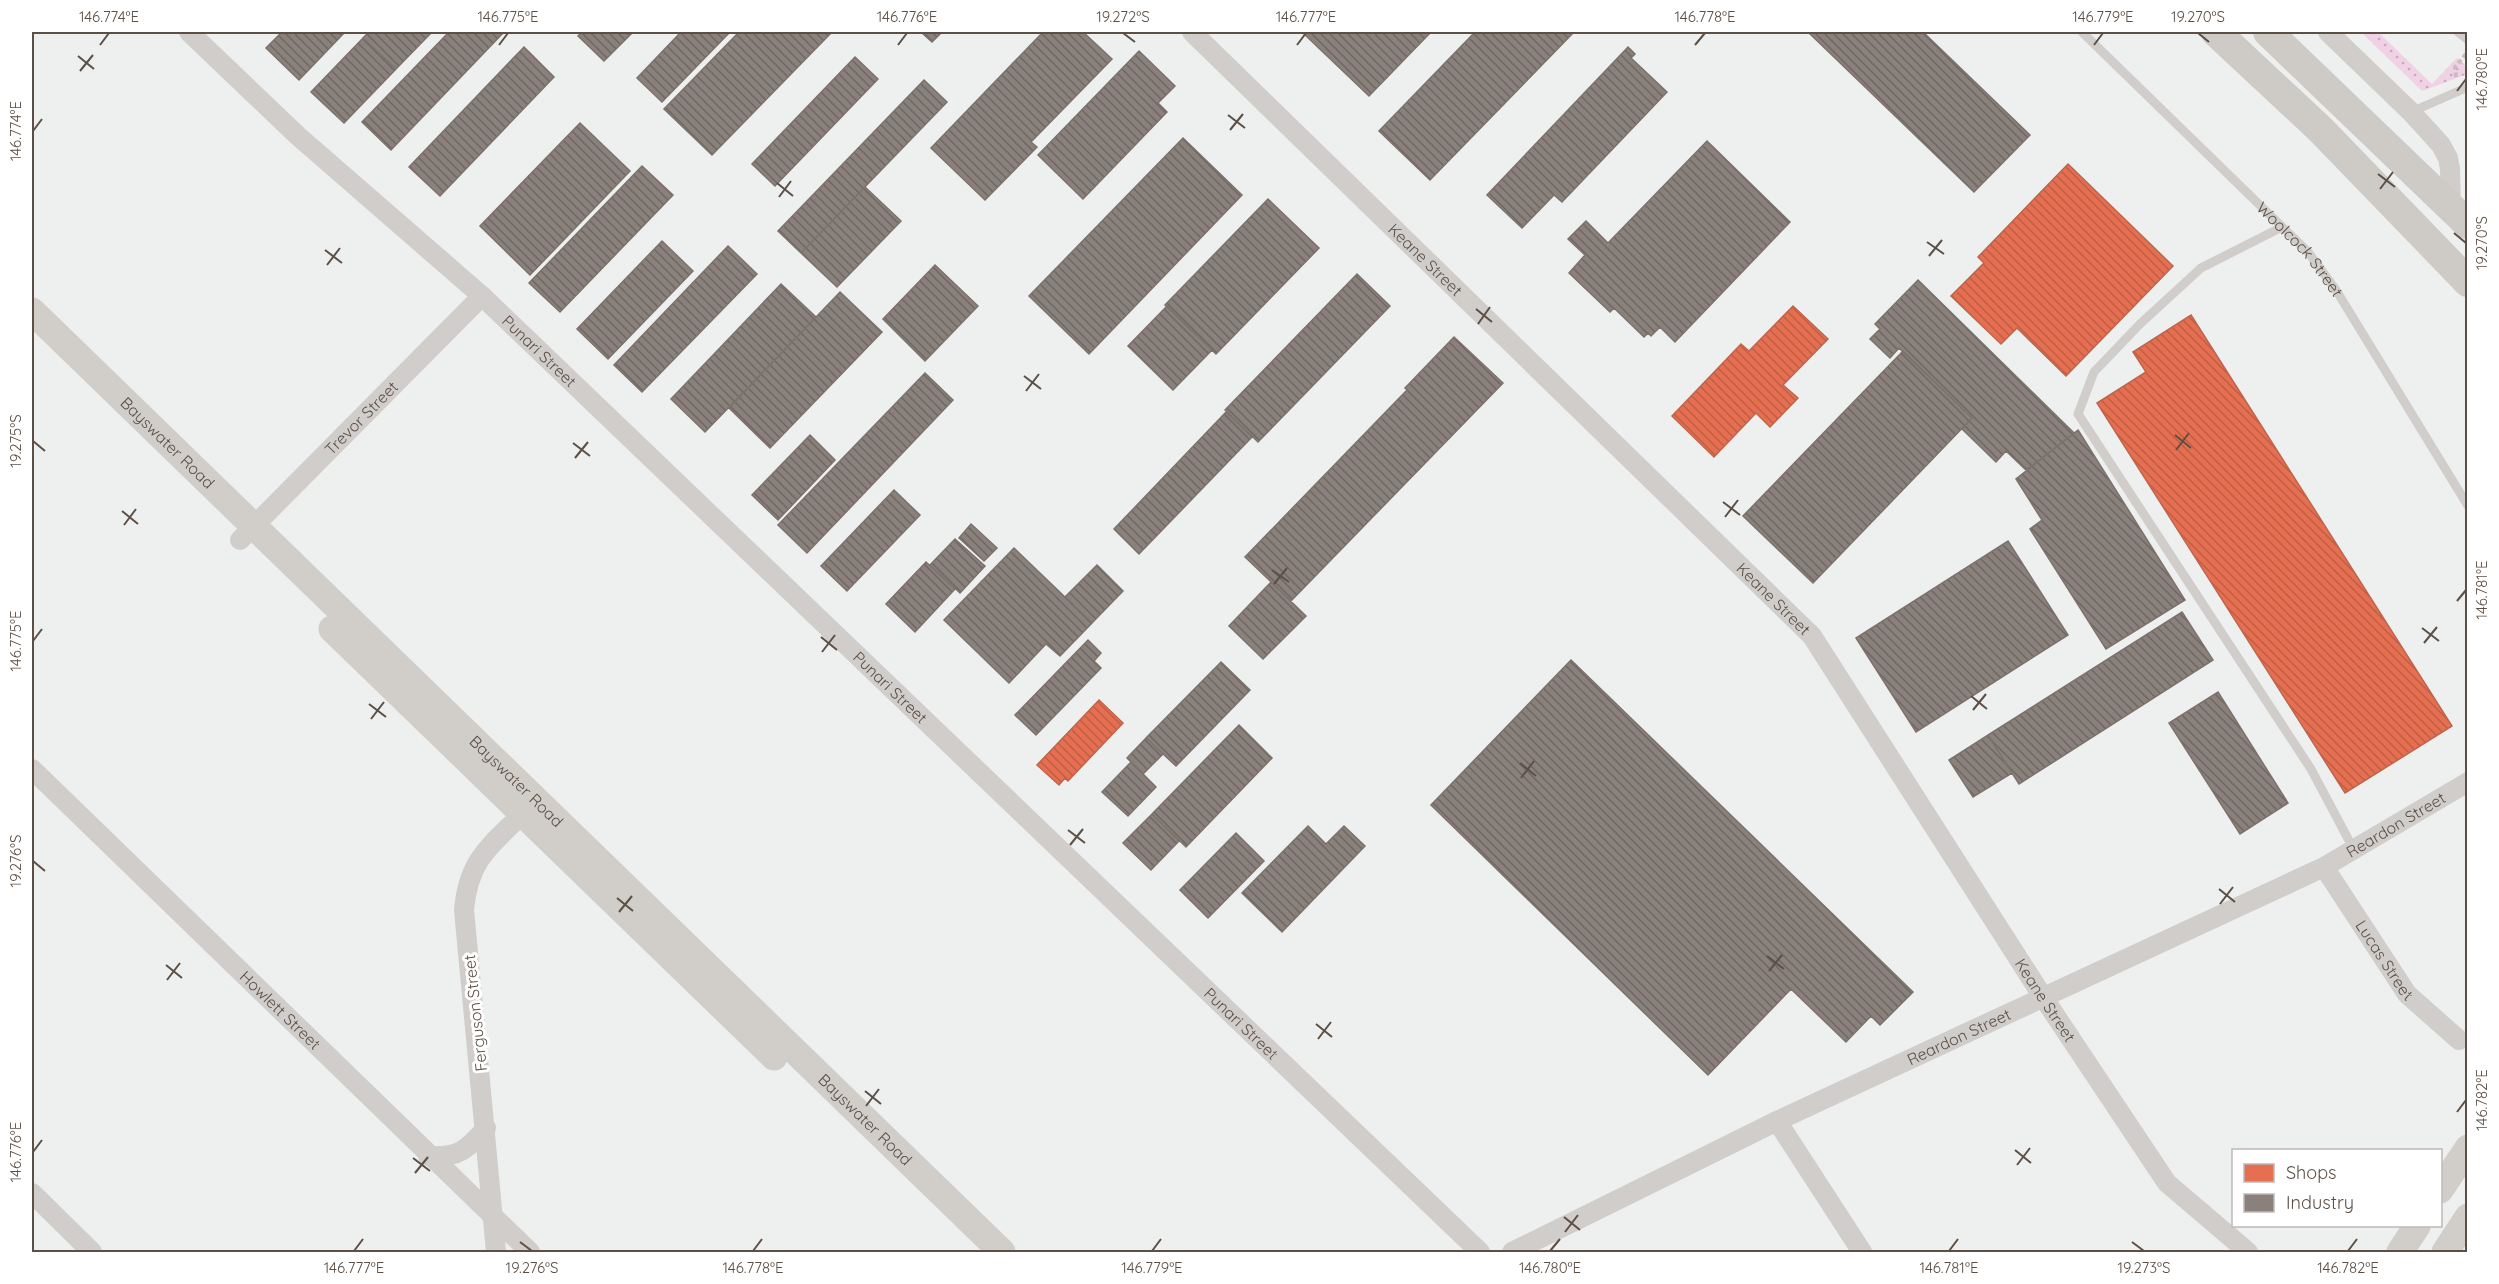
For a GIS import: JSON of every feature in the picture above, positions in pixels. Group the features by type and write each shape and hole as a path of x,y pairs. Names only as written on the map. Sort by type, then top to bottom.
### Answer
{"main road":[{"path":"2216,32 2321,130 2468,282"},
{"path":"2268,32 2459,216"},
{"name":"Bayswater Road","path":"32,310 247,533"},
{"name":"Bayswater Road","path":"32,337 247,533 529,807 975,1252"},
{"name":"Bayswater Road","path":"529,807 1002,1252"},
{"path":"2442,1187 2468,1148"},
{"path":"2445,1252 2466,1223"},
{"path":"2400,1252 2416,1227"}],"street":[{"name":"Punari Street","path":"189,32 298,136 482,296 1480,1252"},
{"name":"Keane Street","path":"1192,32 1812,636 2043,997 2167,1183 2248,1252"},
{"path":"2328,32 2411,112 2441,145 2448,158 2459,216"},
{"name":"Trevor Street","path":"247,533 482,296"},
{"name":"Howlett Street","path":"32,769 428,1156 530,1252"},
{"name":"Reardon Street","path":"1512,1252 1777,1121 2324,867 2468,782"},
{"name":"Ferguson Street","path":"496,1252 464,910 473,867 529,807"},
{"name":"Lucas Street","path":"2324,867 2407,994 2459,1040"},
{"path":"1777,1121 1862,1252"},
{"path":"428,1156 448,1157 471,1146 486,1128"},
{"path":"32,1193 92,1252"}],"lane":[{"name":"Woolcock Street","path":"2082,32 2307,252 2336,290 2468,506"},
{"path":"2458,32 2468,40"},
{"path":"2411,112 2464,89"},
{"path":"2282,227 2201,268 2140,324 2094,372 2078,414 2131,491 2312,770 2354,851"}],"path":[{"path":"2464,89 2455,67 2468,53"}],"shaded area":[{"path":"2361,32 2378,32 2432,84 2457,58 2467,67 2465,75 2422,91"}],"building: Shops":[{"path":"2068,164 2173,266 2066,376 2017,328 2001,344 1951,296 1984,263 1978,257"},
{"path":"1793,306 1828,339 1783,385 1798,398 1770,427 1756,413 1714,457 1672,416 1741,344 1749,351"},
{"path":"2191,315 2452,726 2345,793 2097,403 2146,372 2133,352"},
{"path":"1099,700 1123,723 1068,781 1065,778 1059,785 1037,765"}],"building: Industry":[{"path":"282,32 345,32 299,80 266,48"},
{"path":"369,32 432,32 396,69 363,38"},
{"path":"449,32 504,32 391,150 362,122"},
{"path":"582,32 633,32 604,61 578,36"},
{"path":"681,32 730,32 662,102 637,78"},
{"path":"739,32 832,32 712,155 664,109"},
{"path":"921,32 942,32 932,42"},
{"path":"1043,32 1083,32 1112,59 1031,142 1037,147 985,200 931,148"},
{"path":"1431,32 1369,96 1303,33"},
{"path":"1475,32 1574,32 1430,180 1379,131"},
{"path":"1808,32 1923,32 2030,135 1974,192"},
{"path":"363,38 396,69 344,123 311,92"},
{"path":"524,47 554,77 440,196 409,167"},
{"path":"1628,47 1635,54 1631,58 1667,92 1562,202 1554,195 1522,228 1487,195"},
{"path":"1139,51 1175,86 1158,103 1167,112 1083,199 1038,155"},
{"path":"855,57 878,79 775,186 752,164"},
{"path":"924,80 947,102 801,253 778,231"},
{"path":"580,123 630,171 530,275 480,226"},
{"path":"1183,138 1242,195 1089,354 1029,296"},
{"path":"1707,141 1790,222 1675,342 1660,327 1651,336 1648,333 1644,337 1614,308 1610,312 1569,273 1585,255 1568,239 1586,221 1608,243"},
{"path":"642,166 673,195 560,312 529,283"},
{"path":"865,187 901,221 837,287 801,253"},
{"path":"1268,199 1319,248 1216,354 1165,305"},
{"path":"662,241 693,271 608,359 577,329"},
{"path":"728,246 757,274 642,392 614,365"},
{"path":"935,265 978,306 925,361 883,319"},
{"path":"1357,274 1390,306 1258,442 1225,410"},
{"path":"1918,280 2074,433 2026,470 2006,451 1996,462 1962,429 1972,418 1899,348 1890,358 1870,339 1880,329 1875,324"},
{"path":"781,284 816,317 705,432 671,399"},
{"path":"840,292 882,332 770,448 729,408"},
{"path":"1167,306 1212,350 1173,390 1128,346"},
{"path":"1454,337 1503,383 1291,601 1245,557 1407,390 1405,388"},
{"path":"1903,351 1972,418 1813,583 1743,516"},
{"path":"925,373 953,400 807,553 778,525"},
{"path":"1226,412 1252,437 1139,554 1114,529"},
{"path":"2078,430 2185,600 2106,649 2030,529 2042,520 2016,479"},
{"path":"810,435 835,460 778,520 752,495"},
{"path":"894,490 920,515 847,591 821,566"},
{"path":"971,524 997,548 984,561 959,538"},
{"path":"955,539 985,566 960,593 930,565"},
{"path":"2008,541 2068,635 1916,732 1856,638"},
{"path":"1014,548 1092,623 1060,656 1046,644 1009,683 944,620"},
{"path":"926,562 955,589 915,632 886,604"},
{"path":"1097,565 1123,591 1092,623 1065,597"},
{"path":"1271,582 1306,616 1263,659 1229,626"},
{"path":"2182,612 2213,660 2019,784 1988,735"},
{"path":"1088,640 1101,653 1094,661 1101,668 1036,735 1015,715"},
{"path":"1571,660 1913,992 1880,1025 1871,1016 1846,1042 1791,989 1708,1075 1431,805"},
{"path":"1221,662 1250,690 1176,766 1146,738"},
{"path":"2218,692 2288,803 2240,834 2169,723"},
{"path":"1239,725 1272,758 1186,847 1152,814"},
{"path":"1988,735 2012,773 1973,797 1949,760"},
{"path":"1146,738 1163,754 1143,774 1127,758"},
{"path":"1131,762 1156,787 1128,816 1102,792"},
{"path":"1152,814 1179,841 1151,870 1123,843"},
{"path":"1308,826 1326,844 1344,826 1365,846 1282,932 1242,893"},
{"path":"1236,833 1264,861 1208,918 1180,890"}]}
